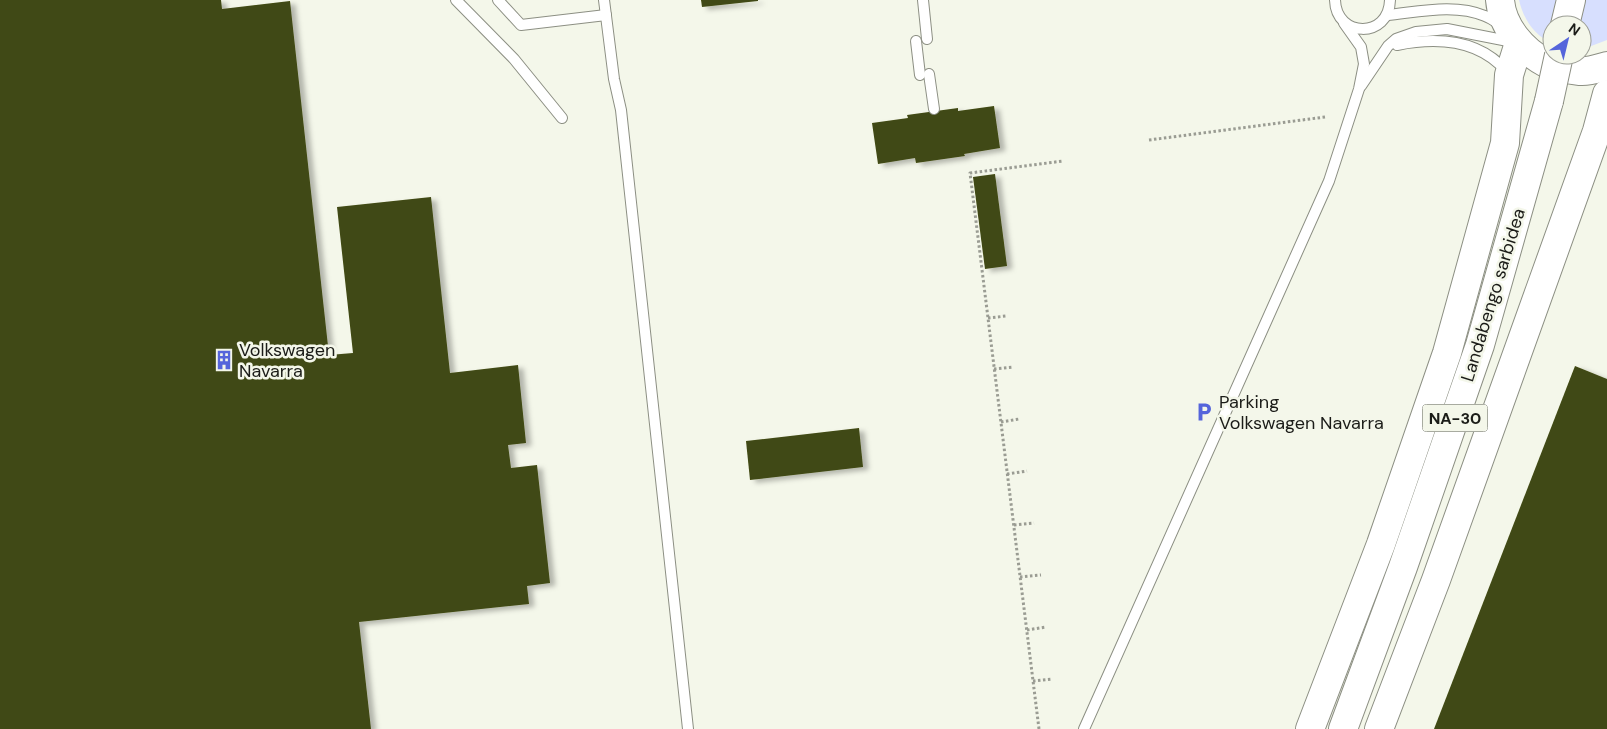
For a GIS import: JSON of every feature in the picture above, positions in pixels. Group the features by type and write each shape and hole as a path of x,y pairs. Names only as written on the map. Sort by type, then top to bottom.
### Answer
{"main road":[{"path":"1500,0 1500,6 1514,37 1548,64 1582,71 1607,66"},
{"path":"1567,15 1571,0"},
{"path":"1310,729 1381,544 1447,353 1505,143 1509,75 1514,37"},
{"name":"Landabengo sarbidea","path":"1343,729 1403,567 1480,345 1549,101 1557,65"},
{"path":"1379,729 1436,580 1596,131 1607,94"}],"lane":[{"path":"456,0 514,58 562,118"},
{"path":"498,0 521,24 606,15"},
{"path":"604,0 614,80 621,110 688,729"},
{"path":"923,0 927,40"},
{"path":"1084,729 1329,181 1359,89 1364,64 1361,47 1338,16 1335,0"},
{"path":"1344,23 1359,29 1368,29 1375,26 1387,15 1390,0"},
{"path":"1387,15 1449,9 1466,10 1485,16 1514,37"},
{"path":"1359,89 1388,46 1396,39 1416,32 1432,30 1514,37"},
{"path":"916,41 934,109"},
{"path":"1388,46 1412,42 1437,41 1458,43 1478,49 1492,57 1509,75"}],"path":[{"path":"1149,140 1325,117"},
{"path":"1039,729 970,173 1063,161"},
{"path":"988,318 1006,316"},
{"path":"994,369 1014,367"},
{"path":"1001,422 1020,419"},
{"path":"1007,474 1027,471"},
{"path":"1014,525 1034,523"},
{"path":"1020,577 1040,575"},
{"path":"1027,630 1046,627"},
{"path":"1033,682 1052,679"}],"shaded area":[{"path":"1519,0 1607,0 1607,40 1592,46 1592,15 1542,15 1542,37 1530,26"}],"building":[{"name":"Volkswagen Navarra","path":"0,0 221,0 222,9 290,1 329,355 353,353 337,207 431,197 450,373 518,365 526,443 508,445 511,468 537,465 550,583 527,586 529,604 359,622 371,729 0,729"},
{"path":"701,0 758,0 758,1 702,7"},
{"path":"994,106 1000,148 964,154 965,156 916,163 915,158 878,164 872,123 908,118 907,115 958,108 958,111"},
{"path":"995,174 1007,266 985,269 973,177"},
{"path":"1575,366 1607,379 1607,729 1434,729"},
{"path":"859,428 863,467 750,480 746,441"}],"place":[{"name":"Volkswagen Navarra","path":"224,360"},
{"name":"Parking Volkswagen Navarra","path":"1204,412"}]}
